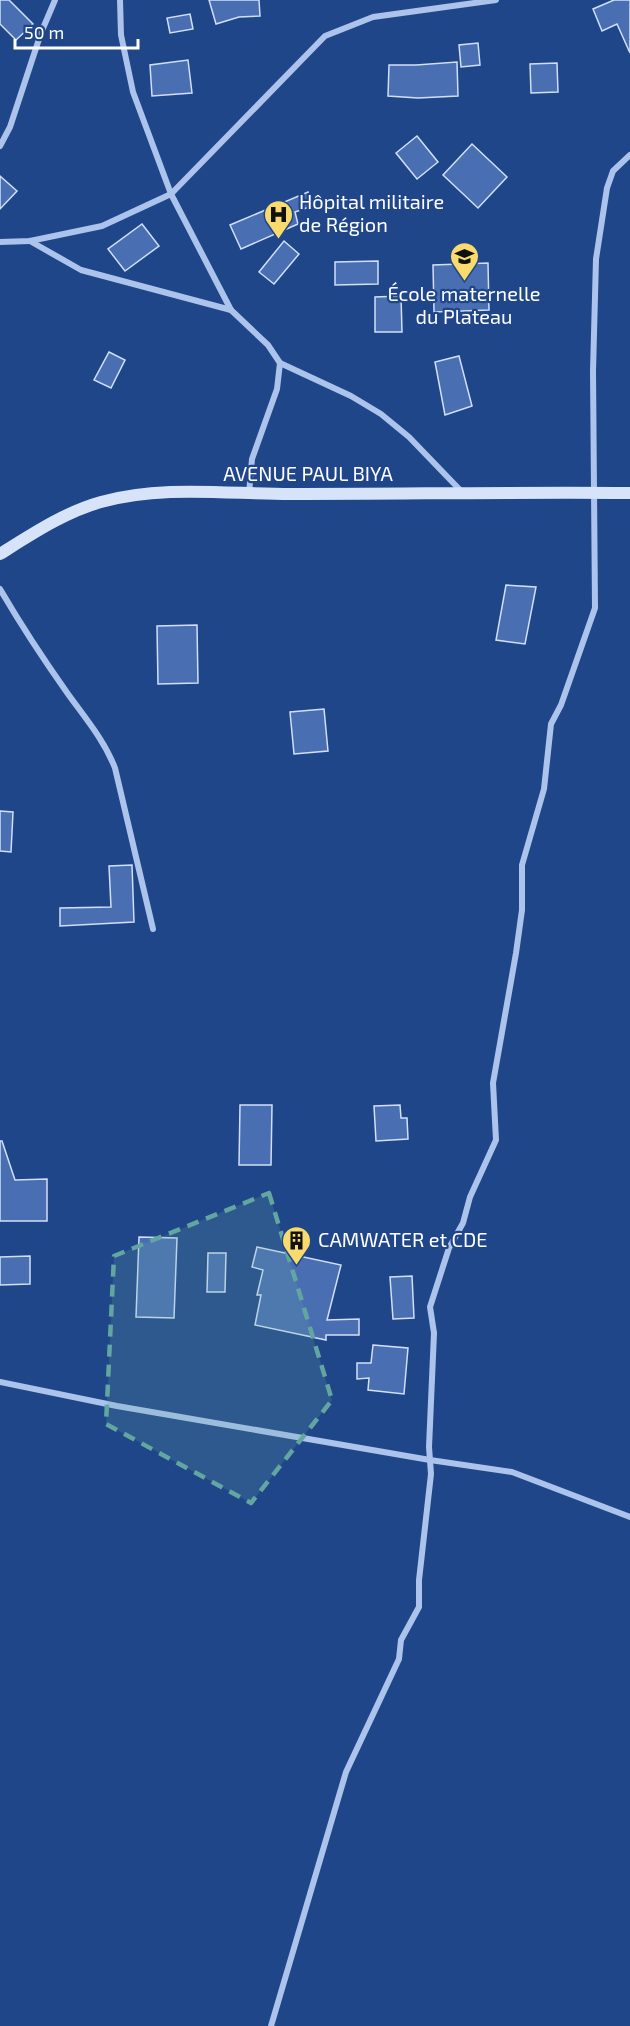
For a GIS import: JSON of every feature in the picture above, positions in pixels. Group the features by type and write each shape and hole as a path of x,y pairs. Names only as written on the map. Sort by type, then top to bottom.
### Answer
{"main road":[{"name":"AVENUE PAUL BIYA","path":"0,554 69,515 102,502 176,491 249,494 630,493"}],"street":[{"path":"0,146 10,127 41,33 55,0"},
{"path":"120,0 121,34 133,92 171,194 231,310 268,345 280,363 351,396 381,414 409,437 464,494"},
{"path":"0,242 30,241 102,226 171,194 325,36 373,17 496,0"},
{"path":"271,2026 346,1772 399,1659 402,1640 419,1607 419,1580 431,1474 434,1340 430,1307 449,1248 463,1223 470,1197 496,1140 493,1083 522,910 522,866 544,789 551,724 561,705 595,608 593,371 596,259 607,188 613,171 630,155"},
{"path":"30,241 81,270 231,310"},
{"path":"249,494 252,459 278,389 280,363"},
{"path":"0,589 31,639 110,753 153,929"},
{"path":"0,1382 117,1406 524,1475 630,1517"}],"highlighted area":[{"path":"269,1193 332,1400 251,1503 106,1424 114,1256"}],"building":[{"path":"0,0 9,0 33,24 16,40 0,24"},
{"path":"209,0 259,0 260,16 239,17 216,24"},
{"path":"614,0 630,0 630,53 617,24 602,31 593,9"},
{"path":"190,14 193,29 170,33 167,18"},
{"path":"478,43 480,65 461,67 459,45"},
{"path":"188,60 192,93 152,96 150,65"},
{"path":"457,62 458,96 418,98 388,96 389,65"},
{"path":"557,63 558,92 531,93 530,64"},
{"path":"417,136 438,162 417,179 396,153"},
{"path":"472,144 507,177 478,208 443,175"},
{"path":"0,176 17,191 0,209"},
{"path":"308,192 312,206 295,212 298,224 241,249 230,225"},
{"path":"142,224 159,246 125,271 108,249"},
{"path":"284,241 299,254 274,284 259,272"},
{"path":"378,261 378,284 335,285 335,262"},
{"path":"488,263 489,310 434,312 433,265"},
{"path":"401,296 402,332 375,332 375,297"},
{"path":"109,352 125,360 111,388 94,380"},
{"path":"459,356 472,406 445,415 435,362"},
{"path":"506,585 536,587 525,644 496,640"},
{"path":"197,625 198,683 158,684 157,626"},
{"path":"324,709 328,751 294,754 290,712"},
{"path":"0,811 13,812 11,852 0,851"},
{"path":"132,865 134,922 60,926 60,908 111,907 109,866"},
{"path":"240,1105 272,1105 271,1165 239,1165"},
{"path":"400,1105 401,1118 407,1118 408,1139 376,1141 374,1106"},
{"path":"0,1141 2,1141 15,1180 47,1179 47,1221 0,1221"},
{"path":"139,1237 177,1238 174,1318 136,1317"},
{"path":"257,1247 341,1265 327,1320 359,1319 359,1335 326,1335 326,1340 255,1325 261,1295 257,1295 263,1270 252,1267"},
{"path":"208,1253 226,1253 225,1292 207,1292"},
{"path":"30,1256 30,1284 0,1285 0,1257"},
{"path":"412,1276 414,1318 393,1319 390,1277"},
{"path":"373,1345 408,1348 404,1394 368,1390 369,1378 357,1379 357,1363 371,1363"}],"place":[{"name":"Hôpital militaire de Région","path":"278,240"},
{"name":"École maternelle du Plateau","path":"464,282"},
{"name":"CAMWATER et CDE","path":"297,1266"}]}
